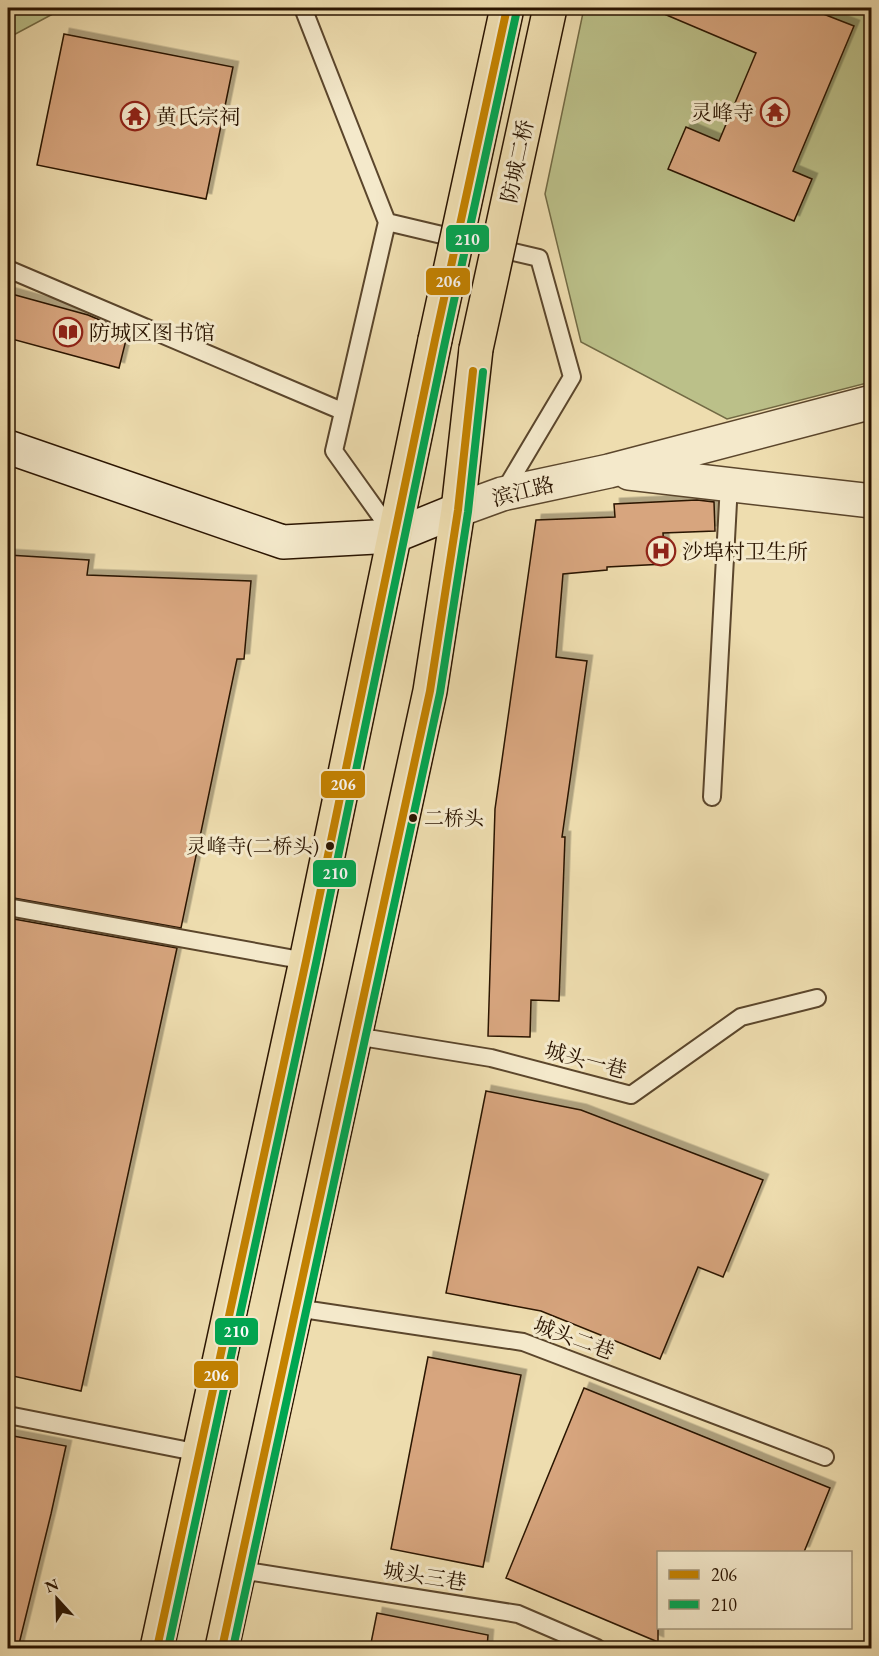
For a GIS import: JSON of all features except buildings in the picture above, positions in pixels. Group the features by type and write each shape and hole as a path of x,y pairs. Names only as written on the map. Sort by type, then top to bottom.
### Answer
{"main road":[{"name":"防城二桥","path":"157,1648 306,961 435,340 507,8"},
{"name":"防城二桥","path":"222,1648 430,691 458,510 476,349 550,8"}],"street":[{"name":"滨江路","path":"8,447 283,542 394,536 502,494 609,471 871,403"},
{"path":"609,471 872,501"}],"lane":[{"path":"303,8 387,222 334,450 394,536"},
{"path":"387,222 539,258 572,377 502,494"},
{"path":"8,269 342,411"},
{"path":"712,797 729,484"},
{"path":"8,907 306,961"},
{"name":"城头一巷","path":"355,1036 491,1058 630,1095 741,1017 817,998"},
{"name":"城头二巷","path":"296,1308 523,1342 825,1457"},
{"path":"8,1414 200,1453"},
{"name":"城头三巷","path":"240,1570 518,1614 597,1648"}],"green space":[{"path":"8,8 64,8 8,38"},
{"path":"584,8 871,8 871,382 727,419 581,342 545,194"}],"transit line":[{"name":"206","path":"157,1648 306,961 435,340 507,8"},
{"name":"210","path":"168,1648 316,963 445,342 517,10"},
{"name":"206","path":"222,1648 430,691 458,510 473,371"},
{"name":"210","path":"233,1648 440,693 468,512 483,372"}],"place":[{"name":"灵峰寺","path":"775,112"},
{"name":"黄氏宗祠","path":"135,116"},
{"name":"防城区图书馆","path":"68,332"},
{"name":"沙埠村卫生所","path":"661,551"},
{"name":"二桥头","path":"413,818"},
{"name":"灵峰寺(二桥头)","path":"330,846"}]}
